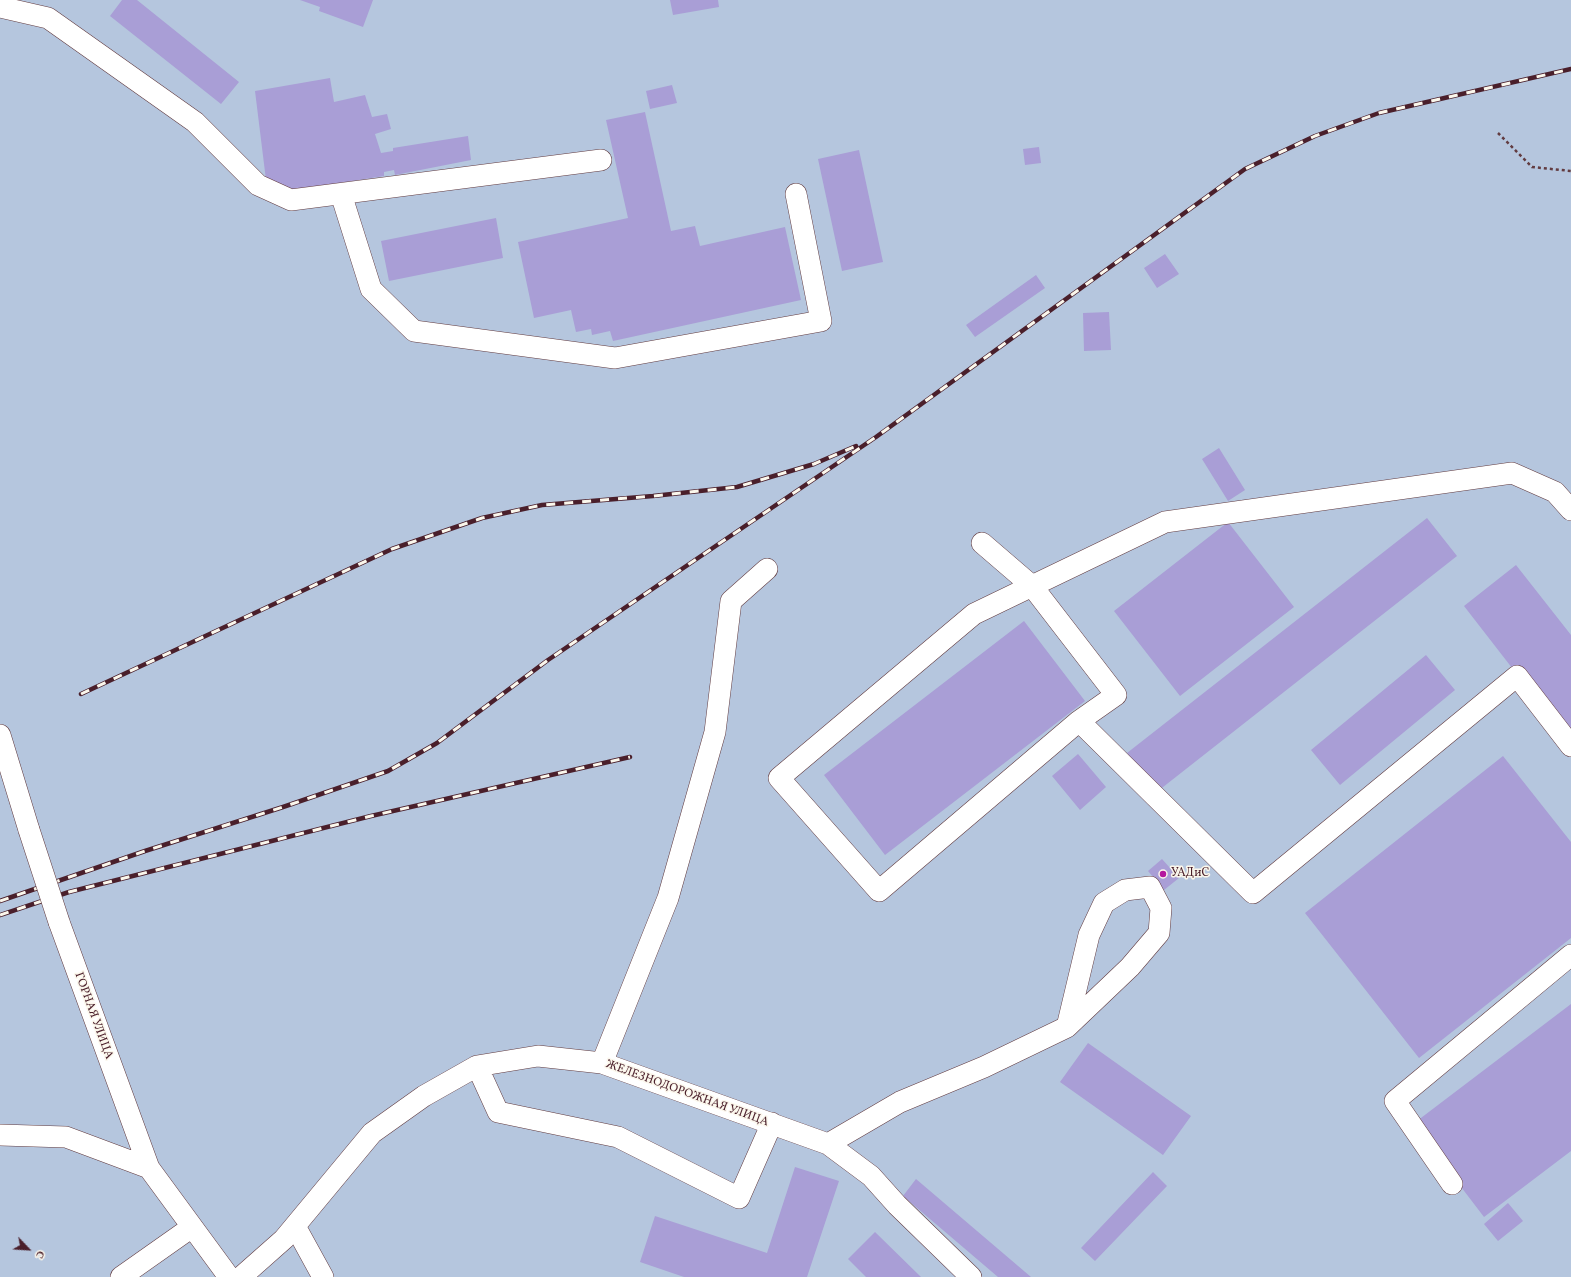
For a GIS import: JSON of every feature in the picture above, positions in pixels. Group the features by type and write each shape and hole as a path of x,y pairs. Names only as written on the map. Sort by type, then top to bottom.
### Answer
{"street":[{"path":"0,7 48,18 195,122 258,185 291,200 601,160"},
{"path":"341,194 371,289 414,331 615,358 821,321 796,194"},
{"path":"982,543 1032,586 1116,695 1079,721 879,891 779,778 974,614 1032,586 1165,522 1512,473 1555,492 1571,510"},
{"path":"602,1063 668,898 715,732 731,601 767,569"},
{"path":"1079,721 1253,893 1517,676 1571,746"},
{"name":"ГОРНАЯ УЛИЦА","path":"0,735 59,922 149,1168 229,1277"},
{"path":"828,1144 900,1102 984,1067 1067,1027 1130,968 1159,933 1161,908 1150,887 1125,890 1104,903 1089,935 1067,1027"},
{"path":"1452,1184 1394,1102 1571,955"},
{"name":"ЖЕЛЕЗНОДОРОЖНАЯ УЛИЦА","path":"241,1277 284,1239 372,1133 424,1096 477,1066 538,1056 602,1063 828,1144 871,1176 897,1205 971,1277"},
{"path":"477,1066 498,1112 618,1137 739,1198 772,1123"},
{"path":"0,1135 66,1137 149,1168"},
{"path":"295,1226 323,1277"},
{"path":"121,1277 192,1227"}],"path":[{"path":"1498,134 1532,168 1571,171"}],"shaded area":[{"path":"0,0 1571,0 1571,1277 0,1277"}],"building":[{"path":"122,0 137,0 239,82 221,104 110,16"},
{"path":"300,0 373,0 363,27 319,11 320,7"},
{"path":"670,0 718,0 719,7 673,15"},
{"path":"330,78 334,102 365,95 372,117 387,114 391,129 375,134 381,153 393,151 393,148 468,136 471,160 395,175 394,170 384,172 384,176 289,191 266,180 255,91"},
{"path":"672,85 677,103 650,109 646,91"},
{"path":"645,112 671,231 695,226 700,246 785,227 801,300 613,341 610,331 592,335 591,329 576,332 571,310 534,318 518,242 628,218 606,120"},
{"path":"1039,147 1041,163 1025,165 1023,149"},
{"path":"859,150 883,262 842,271 818,159"},
{"path":"496,218 503,258 389,281 381,241"},
{"path":"1165,254 1179,274 1157,288 1144,268"},
{"path":"1036,275 1045,288 975,337 966,325"},
{"path":"1109,312 1111,350 1084,351 1083,313"},
{"path":"1219,448 1245,490 1228,501 1202,459"},
{"path":"1427,518 1457,556 1158,791 1127,753"},
{"path":"1228,522 1294,607 1180,696 1114,611"},
{"path":"1516,565 1571,635 1571,744 1464,606"},
{"path":"1024,621 1085,701 885,855 824,775"},
{"path":"1426,655 1455,690 1340,785 1311,750"},
{"path":"1078,754 1106,787 1080,810 1052,776"},
{"path":"1503,756 1571,842 1571,938 1419,1058 1305,913"},
{"path":"1162,859 1179,878 1164,890 1148,871"},
{"path":"1571,1004 1571,1151 1484,1217 1413,1124"},
{"path":"1088,1043 1191,1116 1163,1155 1060,1082"},
{"path":"795,1167 839,1181 807,1277 684,1277 640,1262 655,1216 767,1253"},
{"path":"1153,1172 1167,1186 1095,1261 1081,1248"},
{"path":"916,1179 1031,1277 998,1277 903,1196"},
{"path":"1508,1203 1523,1221 1498,1241 1484,1224"},
{"path":"875,1232 921,1277 866,1277 848,1259"}],"railway":[{"path":"0,901 145,851 283,807 388,771 437,743 548,660 876,437 1245,169 1315,136 1379,113 1571,69"},
{"path":"81,694 392,549 482,518 542,505 653,496 737,487 814,464 856,446"},
{"path":"0,915 69,892 371,816 630,757"}],"place":[{"name":"УАДиС","path":"1163,874"}]}
